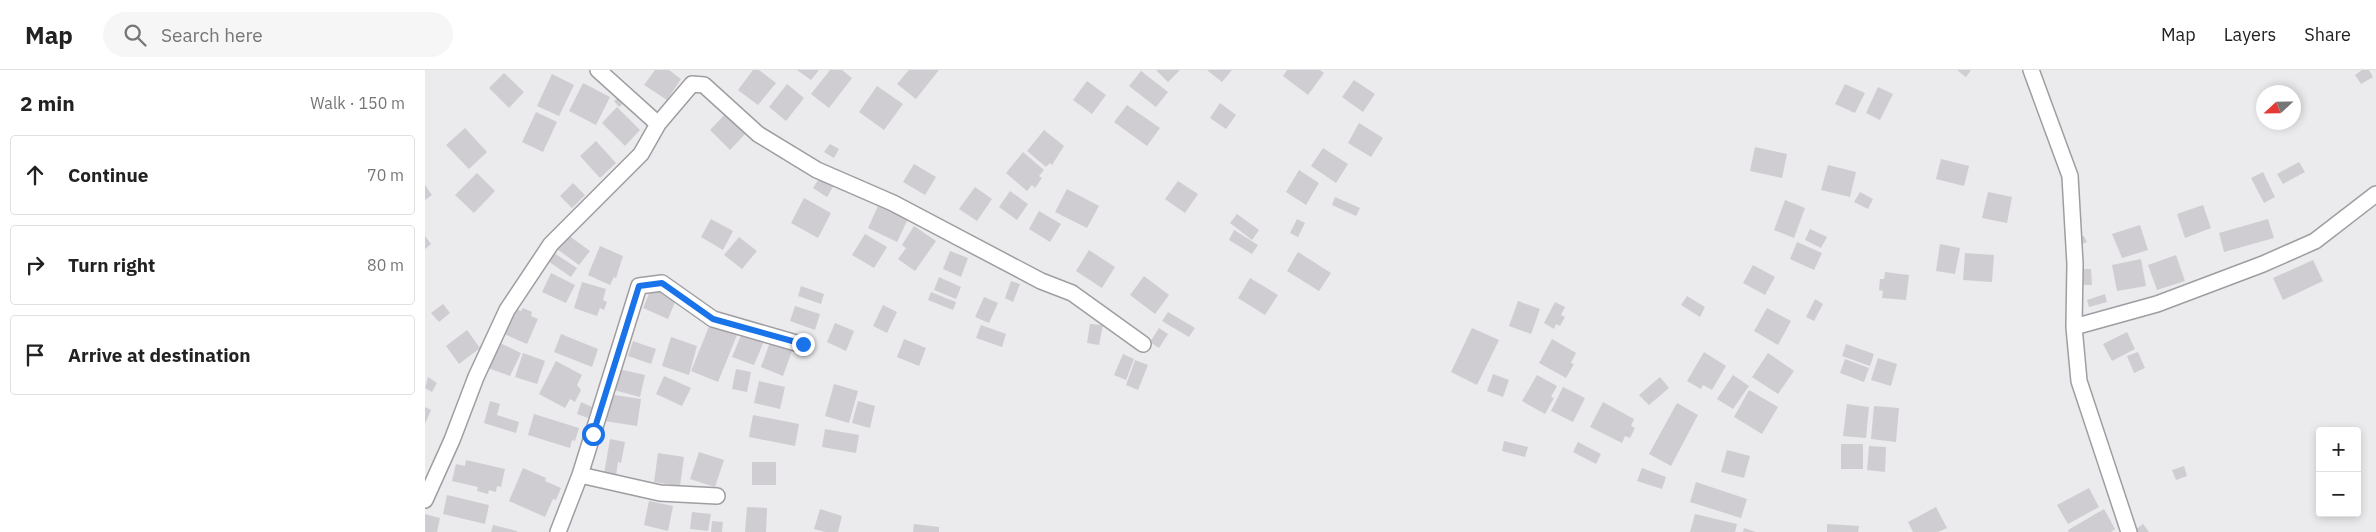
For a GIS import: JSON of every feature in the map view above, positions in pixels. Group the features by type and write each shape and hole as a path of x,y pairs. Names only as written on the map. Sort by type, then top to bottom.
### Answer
{"street":[{"path":"598,70 658,124"},
{"path":"2031,70 2070,176 2075,264 2074,327 2079,381 2129,532"},
{"path":"425,500 453,440 476,377 507,310 551,244 641,154 658,124 693,84 704,85 758,134 817,170 893,203 1041,281 1072,293 1143,344"},
{"path":"2074,327 2157,304 2263,264 2315,241 2376,194"},
{"path":"558,532 580,475 639,286 662,283 713,319 803,344"},
{"path":"580,475 660,493 717,496"}],"building":[{"path":"655,70 669,70 681,79 667,100 644,85"},
{"path":"753,70 759,70 776,83 758,105 738,90"},
{"path":"797,70 819,70 811,80"},
{"path":"830,70 842,70 852,78 829,108 811,94"},
{"path":"909,70 939,70 916,99 897,84"},
{"path":"1156,70 1180,70 1168,82"},
{"path":"1207,70 1232,70 1222,82"},
{"path":"1287,70 1320,70 1324,73 1308,95 1283,76"},
{"path":"1957,70 1971,70 1966,77"},
{"path":"2362,70 2369,70 2373,77 2361,84 2355,75"},
{"path":"1141,71 1168,92 1156,107 1129,86"},
{"path":"504,73 524,92 509,108 489,88"},
{"path":"552,74 574,85 559,116 537,106"},
{"path":"1354,80 1375,94 1363,112 1342,97"},
{"path":"1087,81 1106,95 1092,114 1073,100"},
{"path":"583,83 610,97 596,125 569,111"},
{"path":"787,84 804,98 786,121 769,107"},
{"path":"1845,84 1865,93 1855,113 1835,104"},
{"path":"877,86 903,104 884,130 859,112"},
{"path":"1878,87 1893,94 1880,120 1866,113"},
{"path":"623,94 628,100 619,107 614,101"},
{"path":"1220,103 1236,115 1226,129 1210,118"},
{"path":"1127,105 1160,128 1147,146 1114,122"},
{"path":"617,107 640,130 625,146 602,123"},
{"path":"730,109 750,129 730,150 710,130"},
{"path":"536,112 557,122 543,152 522,142"},
{"path":"1359,123 1383,138 1371,157 1348,143"},
{"path":"465,128 487,152 469,169 446,145"},
{"path":"1044,130 1064,146 1052,165 1050,163 1046,167 1027,151"},
{"path":"596,141 616,163 600,178 580,156"},
{"path":"830,144 839,149 834,158 824,152"},
{"path":"1755,147 1787,154 1782,178 1750,171"},
{"path":"1323,148 1348,164 1336,183 1311,166"},
{"path":"1023,152 1044,170 1039,176 1042,178 1035,188 1032,185 1027,191 1006,173"},
{"path":"1941,159 1969,166 1964,186 1936,179"},
{"path":"2299,162 2305,172 2283,184 2277,174"},
{"path":"914,164 936,177 925,195 903,182"},
{"path":"1828,165 1856,172 1850,197 1821,190"},
{"path":"1299,170 1319,183 1306,205 1286,192"},
{"path":"2263,172 2275,197 2264,203 2251,178"},
{"path":"477,173 495,191 474,213 455,195"},
{"path":"822,174 836,182 827,197 813,188"},
{"path":"1178,181 1198,194 1185,213 1165,199"},
{"path":"573,183 585,195 572,208 560,196"},
{"path":"425,185 432,195 425,200"},
{"path":"975,187 992,199 977,221 959,209"},
{"path":"1067,189 1099,206 1087,228 1055,212"},
{"path":"1010,191 1028,204 1017,220 999,207"},
{"path":"1860,192 1873,199 1868,209 1854,202"},
{"path":"1988,192 2012,197 2007,223 1982,218"},
{"path":"1335,197 1360,208 1356,216 1332,205"},
{"path":"804,198 831,213 818,238 791,223"},
{"path":"1785,200 1805,208 1794,238 1774,230"},
{"path":"2203,205 2211,228 2185,238 2177,214"},
{"path":"878,206 908,219 897,242 868,228"},
{"path":"1039,211 1061,224 1050,242 1029,229"},
{"path":"1237,214 1259,230 1252,240 1230,223"},
{"path":"711,219 733,231 723,250 701,237"},
{"path":"1297,219 1305,223 1298,237 1290,233"},
{"path":"2268,219 2274,238 2224,252 2219,233"},
{"path":"2140,225 2148,250 2122,258 2112,234"},
{"path":"914,226 936,241 915,271 898,259 906,248 902,245"},
{"path":"1810,229 1827,237 1821,248 1805,240"},
{"path":"1234,230 1258,245 1252,254 1229,240"},
{"path":"865,234 887,247 874,268 852,255"},
{"path":"568,235 590,251 579,265 557,249"},
{"path":"425,236 431,244 425,249"},
{"path":"2084,236 2087,242 2080,245 2078,238"},
{"path":"739,237 757,251 742,269 724,255"},
{"path":"1797,242 1822,253 1814,270 1790,259"},
{"path":"1940,244 1960,248 1955,274 1936,271"},
{"path":"600,246 623,256 616,278 614,277 610,285 588,275"},
{"path":"1089,250 1115,267 1102,288 1076,271"},
{"path":"950,251 968,258 961,277 943,269"},
{"path":"1298,252 1331,273 1319,291 1287,271"},
{"path":"554,253 577,268 571,277 548,261"},
{"path":"1965,253 1994,255 1992,282 1963,280"},
{"path":"2176,255 2185,281 2157,290 2148,265"},
{"path":"2141,259 2146,286 2117,291 2112,265"},
{"path":"2313,260 2323,281 2283,300 2273,278"},
{"path":"1753,265 1775,277 1765,295 1743,283"},
{"path":"2079,269 2091,269 2092,285 2080,285"},
{"path":"1885,272 1909,275 1906,300 1882,298 1883,291 1879,290 1880,279 1884,279"},
{"path":"551,273 575,285 566,303 542,292"},
{"path":"1144,276 1169,295 1155,314 1130,295"},
{"path":"939,277 961,287 956,299 934,290"},
{"path":"1250,278 1278,295 1265,315 1238,298"},
{"path":"1011,281 1020,284 1013,302 1005,298"},
{"path":"582,282 606,289 603,300 607,302 604,310 600,308 597,316 574,308"},
{"path":"653,284 678,295 668,319 643,308"},
{"path":"801,286 824,294 821,304 798,296"},
{"path":"931,292 956,302 953,310 928,300"},
{"path":"2105,294 2107,302 2089,307 2087,300"},
{"path":"1687,296 1705,307 1700,317 1681,305"},
{"path":"984,297 998,303 989,323 975,317"},
{"path":"1815,299 1823,304 1814,321 1806,317"},
{"path":"1518,301 1540,309 1531,334 1509,326"},
{"path":"1555,302 1565,307 1561,315 1565,317 1560,326 1556,324 1554,329 1544,323"},
{"path":"443,304 450,313 439,322 431,313"},
{"path":"883,305 897,312 887,333 873,326"},
{"path":"795,306 820,314 815,330 790,321"},
{"path":"514,308 521,311 523,308 532,312 531,316 538,319 527,344 502,333"},
{"path":"1767,308 1791,321 1778,345 1754,331"},
{"path":"1168,312 1195,328 1189,337 1162,321"},
{"path":"835,323 854,331 846,351 827,342"},
{"path":"710,324 737,335 718,382 691,371"},
{"path":"1090,324 1103,325 1099,345 1087,343"},
{"path":"981,325 1006,334 1002,347 976,338"},
{"path":"1159,328 1168,334 1159,348 1150,342"},
{"path":"1472,328 1499,340 1477,385 1451,372"},
{"path":"467,330 480,348 459,364 446,346"},
{"path":"2127,332 2135,349 2112,361 2103,344"},
{"path":"742,333 764,341 754,365 732,357"},
{"path":"561,334 598,349 592,367 554,352"},
{"path":"671,337 697,346 689,375 662,366"},
{"path":"904,339 926,348 919,366 897,357"},
{"path":"1552,339 1576,353 1571,363 1574,364 1566,378 1539,363"},
{"path":"633,341 656,349 651,364 628,356"},
{"path":"770,342 792,351 783,376 761,367"},
{"path":"500,343 521,353 510,376 488,368"},
{"path":"1846,344 1874,354 1870,366 1842,356"},
{"path":"1704,352 1726,366 1712,390 1703,385 1701,389 1687,381"},
{"path":"2138,352 2145,368 2134,373 2127,356"},
{"path":"523,353 545,361 537,384 515,377"},
{"path":"1768,353 1794,371 1778,394 1752,377"},
{"path":"1123,354 1134,359 1126,380 1114,375"},
{"path":"1878,358 1897,364 1891,386 1871,380"},
{"path":"1845,359 1869,368 1864,382 1840,373"},
{"path":"1135,360 1148,365 1138,390 1126,385"},
{"path":"556,361 582,375 577,385 581,390 575,402 570,399 565,408 539,394"},
{"path":"619,369 645,375 640,397 614,390"},
{"path":"736,369 751,372 747,392 732,389"},
{"path":"1493,374 1509,380 1503,397 1487,391"},
{"path":"1537,375 1557,386 1551,397 1554,398 1545,414 1522,401"},
{"path":"1733,375 1749,386 1733,409 1717,399"},
{"path":"664,376 691,388 682,406 656,394"},
{"path":"428,377 437,383 432,392 425,388"},
{"path":"1660,377 1669,388 1649,405 1639,395"},
{"path":"759,381 785,387 780,409 754,403"},
{"path":"834,384 858,391 849,423 825,416"},
{"path":"1563,387 1585,398 1573,422 1551,411"},
{"path":"1749,390 1778,407 1762,434 1734,417"},
{"path":"608,394 641,399 637,426 604,421"},
{"path":"490,401 500,404 497,415 519,422 516,433 484,423"},
{"path":"858,401 875,406 870,428 852,423"},
{"path":"581,402 592,407 588,418 577,414"},
{"path":"1603,402 1634,419 1631,426 1635,428 1630,438 1625,436 1622,443 1590,427"},
{"path":"1677,403 1698,415 1671,466 1649,454"},
{"path":"1847,404 1869,407 1866,438 1843,436"},
{"path":"1874,406 1899,408 1896,442 1871,439"},
{"path":"425,407 431,410 425,424"},
{"path":"534,414 579,428 575,441 572,440 570,448 528,435"},
{"path":"753,415 799,424 795,446 749,437"},
{"path":"825,429 859,435 856,453 822,447"},
{"path":"610,439 625,442 621,463 618,462 616,476 604,474"},
{"path":"1504,441 1528,447 1525,457 1502,451"},
{"path":"1578,442 1601,454 1596,464 1573,452"},
{"path":"1841,444 1863,444 1863,469 1841,469"},
{"path":"1869,446 1886,447 1885,472 1867,470"},
{"path":"1727,450 1750,456 1744,478 1721,472"},
{"path":"699,452 724,460 715,487 690,479"},
{"path":"658,453 684,457 680,486 654,482"},
{"path":"466,460 505,469 501,487 497,486 496,492 489,490 488,494 477,491 478,487 452,481 456,464 465,466"},
{"path":"752,462 776,462 776,485 752,485"},
{"path":"2184,466 2187,476 2176,480 2172,470"},
{"path":"523,468 546,478 545,481 561,488 556,500 553,499 545,517 509,501"},
{"path":"1642,468 1666,477 1662,489 1637,481"},
{"path":"1696,482 1747,499 1741,518 1690,502"},
{"path":"2089,488 2099,507 2068,524 2057,505"},
{"path":"447,495 489,505 485,524 443,514"},
{"path":"649,501 673,506 668,531 644,525"},
{"path":"747,507 767,508 766,532 745,532"},
{"path":"1936,507 1947,528 1938,532 1913,532 1908,522"},
{"path":"820,509 842,516 838,532 825,532 814,529"},
{"path":"2104,509 2115,529 2111,532 2069,532 2068,530"},
{"path":"692,512 711,514 708,531 690,529"},
{"path":"425,514 440,518 437,532 425,532"},
{"path":"1695,514 1737,524 1735,532 1690,532"},
{"path":"712,521 723,522 722,532 711,532"},
{"path":"914,524 939,527 939,532 913,532"},
{"path":"1827,524 1859,526 1858,532 1827,532"},
{"path":"2143,524 2149,532 2137,532 2135,530"},
{"path":"493,525 517,531 517,532 491,532"},
{"path":"1744,528 1756,532 1743,532"}],"route":[{"path":"593,434 639,286 662,283 713,319 803,344"}]}
